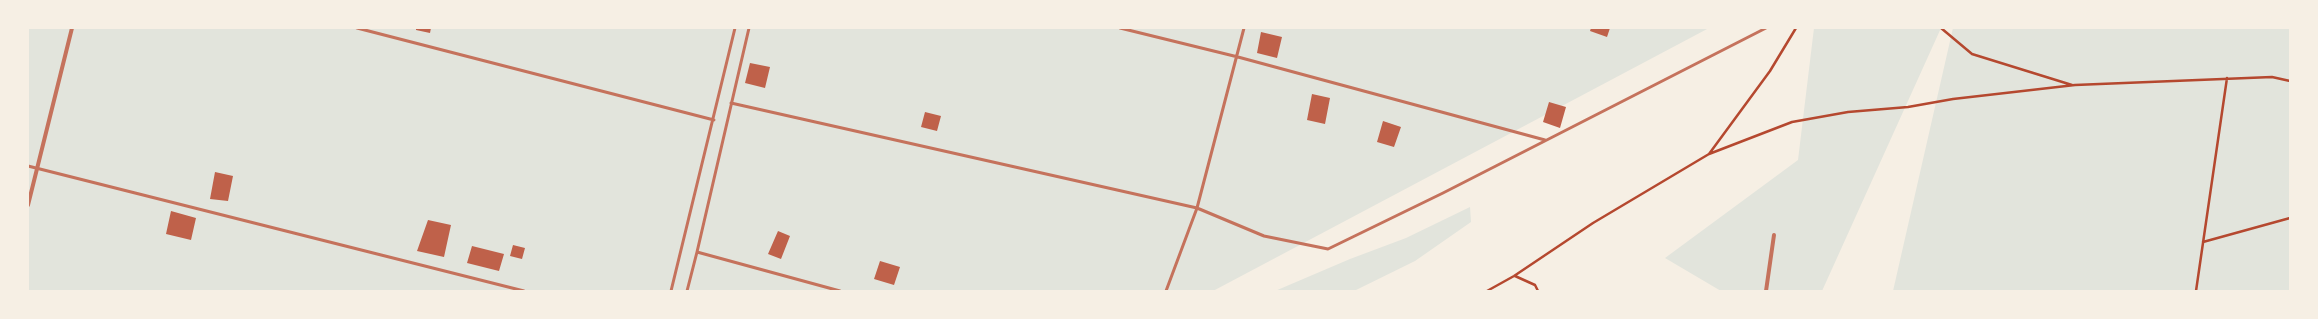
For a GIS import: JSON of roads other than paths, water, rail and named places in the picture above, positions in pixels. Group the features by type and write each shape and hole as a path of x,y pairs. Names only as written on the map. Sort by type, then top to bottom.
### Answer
{"street":[{"path":"28,205 72,28"},
{"path":"1766,291 1774,235"}],"lane":[{"path":"357,28 714,120"},
{"path":"671,291 714,120 735,28"},
{"path":"688,291 749,28"},
{"path":"1120,28 1238,57 1545,140"},
{"path":"1166,291 1197,208 1238,57 1244,28"},
{"path":"731,103 1197,208 1264,236 1328,249 1443,193 1766,28"},
{"path":"28,166 524,291"},
{"path":"697,252 840,291"}]}
